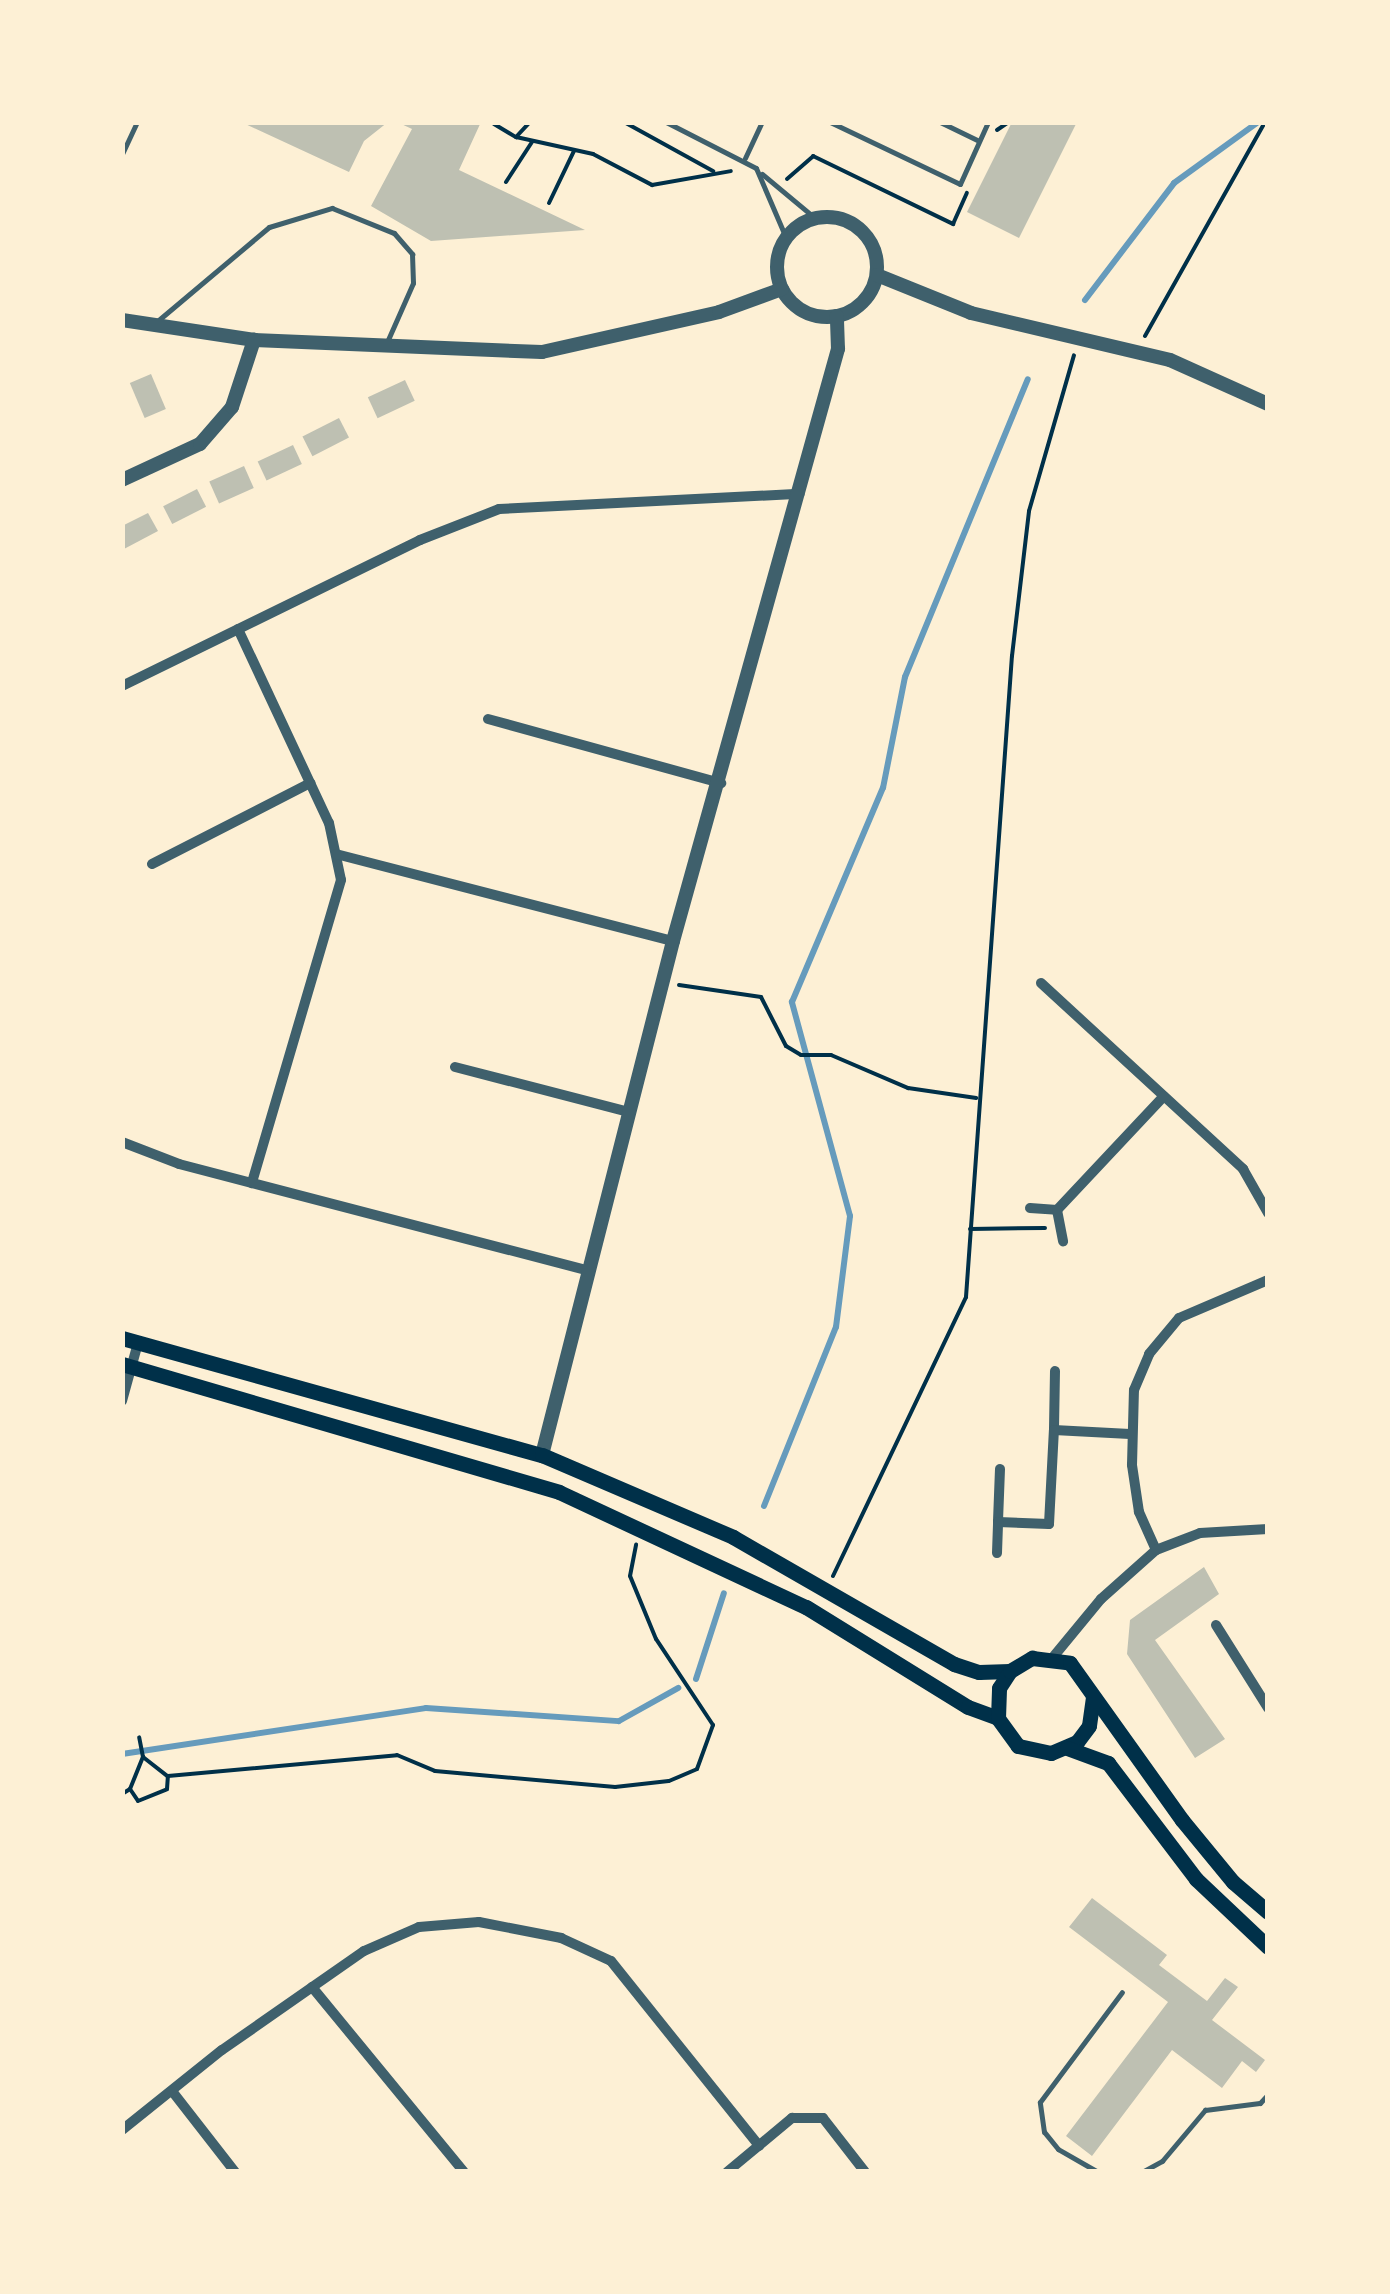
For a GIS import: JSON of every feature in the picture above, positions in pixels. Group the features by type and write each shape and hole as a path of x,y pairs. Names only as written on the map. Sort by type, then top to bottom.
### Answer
{"main road":[{"path":"130,1340 542,1454 668,1507 828,1588 954,1664 978,1672 1010,1670 1032,1658 1054,1656 1078,1669 1093,1697 1200,1842 1268,1912"},
{"path":"127,1365 532,1483 639,1525 806,1607 968,1708 998,1718"},
{"path":"532,1483 542,1454"},
{"path":"1010,1670 998,1688 998,1718 1018,1746 1040,1754 1067,1748 1089,1726 1093,1697"},
{"path":"1067,1748 1108,1763 1196,1880 1268,1947"}],"street":[{"path":"815,218 856,226 871,242 877,275 860,305 837,316 813,315 782,289 777,270 786,238 815,218"},
{"path":"877,275 971,314 1136,351 1268,404"},
{"path":"122,320 254,340 542,352 719,312 782,289"},
{"path":"542,1454 673,941 721,783 838,350 837,316"},
{"path":"122,480 200,444 232,408 254,340"},
{"path":"122,686 420,540 499,509 800,494"},
{"path":"238,629 310,783 336,854 341,880 252,1183"},
{"path":"488,719 721,783"},
{"path":"152,864 310,783"},
{"path":"336,854 673,941"},
{"path":"1041,983 1243,1169 1268,1214"},
{"path":"455,1067 629,1112"},
{"path":"1056,1210 1164,1096"},
{"path":"122,1142 252,1183 588,1272"},
{"path":"1030,1208 1056,1210"},
{"path":"1056,1210 1063,1241"},
{"path":"1156,1550 1139,1512 1130,1434 1134,1390 1149,1354 1180,1318 1268,1280"},
{"path":"122,1401 130,1340"},
{"path":"998,1522 1049,1524 1055,1370"},
{"path":"1054,1430 1130,1434"},
{"path":"997,1553 1000,1468"},
{"path":"1054,1656 1101,1599 1156,1550 1200,1533 1268,1529"},
{"path":"1216,1625 1268,1708"},
{"path":"122,2130 364,1951 419,1927 479,1922 562,1938 611,1960 758,2146"},
{"path":"312,1987 464,2172"},
{"path":"172,2090 235,2172"},
{"path":"727,2172 792,2118 823,2118 865,2172"}],"lane":[{"path":"122,154 137,122"},
{"path":"666,122 745,158 815,218"},
{"path":"745,158 762,122"},
{"path":"830,122 960,184 988,122"},
{"path":"940,122 980,141"},
{"path":"756,168 786,238"},
{"path":"152,325 268,228 332,208 394,233 412,254 413,283 386,344"},
{"path":"1098,2172 1058,2149 1044,2132 1040,2102 1122,1992"},
{"path":"1142,2172 1162,2160 1205,2110 1260,2102 1268,2094"}],"path":[{"path":"516,138 530,122"},
{"path":"624,122 714,171 740,175"},
{"path":"989,146 1010,122"},
{"path":"1136,351 1265,122"},
{"path":"494,124 516,138 593,154 652,185 714,171"},
{"path":"506,182 532,142"},
{"path":"549,203 574,151"},
{"path":"795,187 786,180 813,156 953,224 974,178"},
{"path":"828,1588 966,1296 976,1098 1030,511 1080,336"},
{"path":"662,983 749,990 772,1013 786,1046 801,1055 826,1055 908,1088 976,1098"},
{"path":"969,1229 1020,1233 1060,1225"},
{"path":"143,1757 168,1776 398,1755 435,1770 615,1786 670,1781 697,1769 712,1725 656,1639 630,1576 639,1525"},
{"path":"122,1794 130,1789 143,1757 139,1737"},
{"path":"130,1789 138,1801 168,1789 168,1776"}],"building":[{"path":"241,122 388,122 364,141 349,172"},
{"path":"397,122 481,122 459,170 585,230 431,241 371,206 412,129"},
{"path":"1012,122 1077,122 1019,238 967,212"},
{"path":"151,374 166,409 145,418 130,383"},
{"path":"405,380 415,401 378,418 368,397"},
{"path":"339,418 349,438 312,456 302,437"},
{"path":"293,445 302,464 267,481 258,461"},
{"path":"244,466 254,488 219,503 209,481"},
{"path":"197,489 206,507 172,524 163,506"},
{"path":"148,513 158,531 124,549 122,526"},
{"path":"1204,1567 1219,1594 1155,1640 1225,1739 1195,1758 1127,1654 1130,1620"},
{"path":"1092,1898 1167,1955 1159,1965 1207,2001 1225,1978 1238,1987 1212,2020 1265,2060 1256,2072 1242,2061 1222,2088 1172,2050 1092,2156 1066,2136 1168,2002 1069,1927"}],"waterway":[{"path":"1085,300 1174,183 1257,123"},
{"path":"764,1506 836,1327 850,1216 792,1002 883,788 905,677 1028,379"},
{"path":"696,1679 724,1593"},
{"path":"122,1754 426,1708 619,1721 678,1688"}]}
